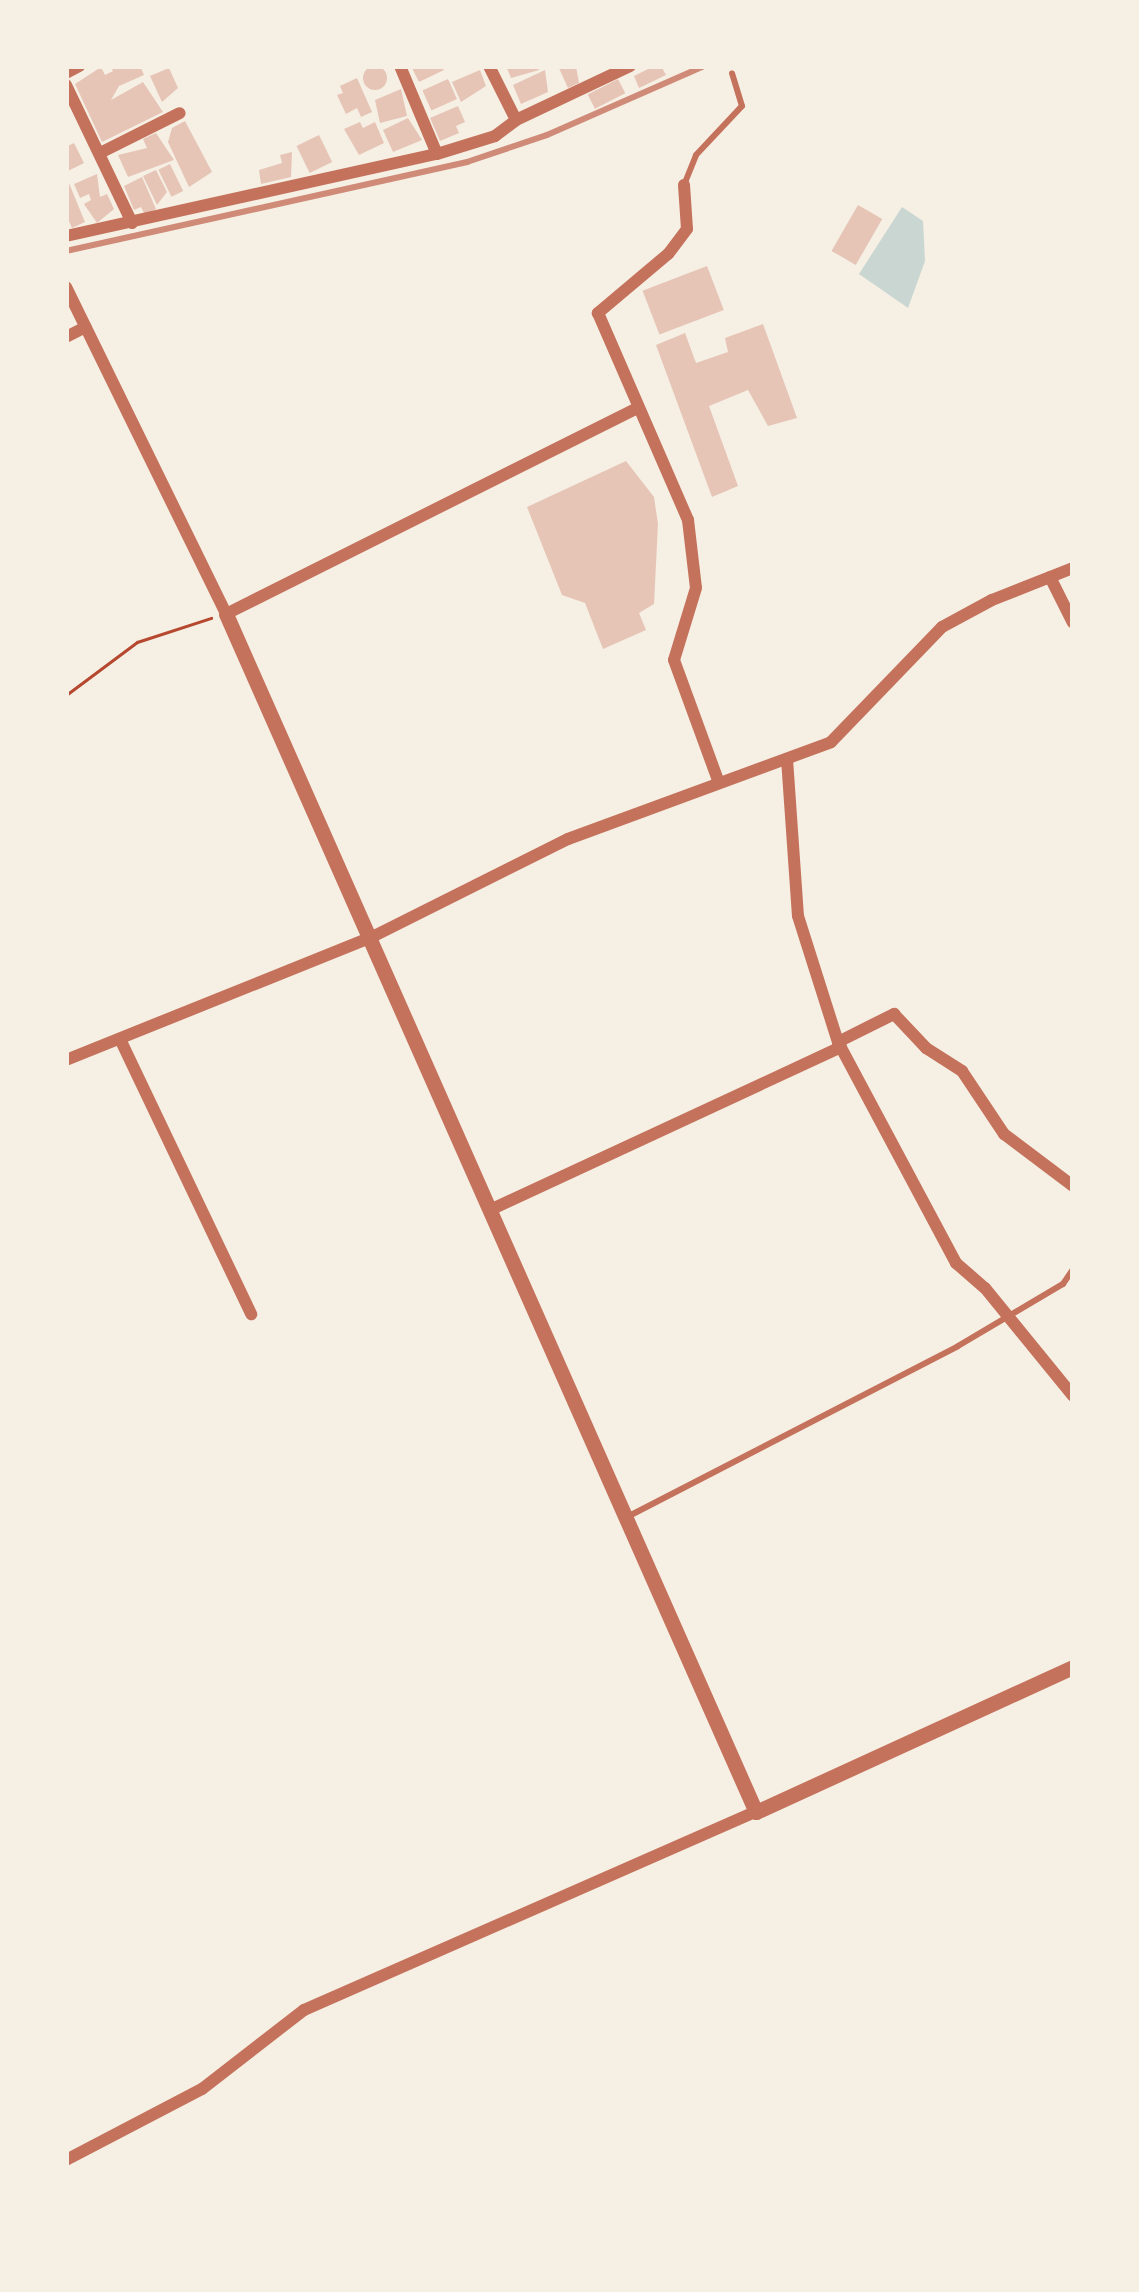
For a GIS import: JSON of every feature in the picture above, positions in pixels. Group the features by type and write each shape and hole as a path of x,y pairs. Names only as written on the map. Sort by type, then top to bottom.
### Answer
{"street":[{"path":"66,73 79,66"},
{"path":"400,66 437,154"},
{"path":"489,66 516,120"},
{"path":"587,66 594,81"},
{"path":"66,236 437,154 495,136 516,120 630,66"},
{"path":"66,86 132,224"},
{"path":"100,153 180,112"},
{"path":"684,185 687,230 668,254 598,313 688,520 696,587 674,660 719,783"},
{"path":"66,287 226,614 756,1812"},
{"path":"66,337 86,327"},
{"path":"226,614 638,408"},
{"path":"66,1060 370,938 568,839 831,742 942,627 1073,568"},
{"path":"1050,578 1073,623"},
{"path":"787,759 798,916 840,1045 956,1262 1010,1317 1073,1396"},
{"path":"490,1210 840,1045 894,1014 926,1048 962,1071 1004,1134 1073,1186"},
{"path":"121,1039 251,1314"},
{"path":"66,2160 202,2089 304,2010 1073,1667"}],"lane":[{"path":"684,185 696,155 742,106 732,74"},
{"path":"626,1517 1010,1317 1063,1284 1073,1268"}],"path":[{"path":"66,695 137,642 226,614"}],"shaded area":[{"path":"902,207 923,221 925,261 908,308 859,274"}],"building":[{"path":"110,66 140,66 144,75 119,86 111,100 143,82 163,112 102,142 75,84 101,67 105,75 113,71"},
{"path":"375,66 387,78 375,90 363,78"},
{"path":"411,66 442,66 444,70 419,82"},
{"path":"506,66 537,66 539,70 511,78"},
{"path":"558,66 576,66 579,83 568,88"},
{"path":"661,66 666,75 639,88 634,76"},
{"path":"169,68 178,88 162,102 150,76"},
{"path":"480,70 486,86 461,102 452,82"},
{"path":"545,70 548,92 521,104 513,85"},
{"path":"357,78 372,112 361,117 357,108 346,114 337,95 343,93 340,86"},
{"path":"448,79 457,99 431,110 422,90"},
{"path":"618,79 625,93 595,109 588,94"},
{"path":"401,89 407,116 380,123 375,100"},
{"path":"458,106 465,122 456,126 459,133 440,141 430,118"},
{"path":"408,118 422,140 393,152 383,130"},
{"path":"185,121 212,172 189,187 168,142 172,128"},
{"path":"360,122 363,128 375,122 384,143 359,155 344,129"},
{"path":"156,133 174,160 128,177 118,155 147,148 143,139"},
{"path":"319,135 332,162 310,173 297,146"},
{"path":"74,143 84,163 66,172 66,147"},
{"path":"292,152 291,177 261,184 259,170 282,163 280,155"},
{"path":"170,164 183,191 171,197 158,170"},
{"path":"156,170 167,192 157,205 143,176"},
{"path":"97,174 100,197 107,194 114,209 97,223 84,204 91,200 89,194 80,198 74,184"},
{"path":"66,176 85,222 72,228 66,215"},
{"path":"142,177 156,209 145,215 141,207 134,210 124,186"},
{"path":"858,205 882,219 856,265 832,251"},
{"path":"707,266 724,310 659,335 643,291"},
{"path":"763,324 797,418 768,426 748,390 709,406 738,486 712,497 656,345 685,333 696,363 728,352 725,338"},
{"path":"626,461 654,497 658,524 654,604 639,613 646,630 603,649 585,603 562,595 527,507"}],"railway":[{"path":"66,251 467,162 547,135 704,66"}]}
